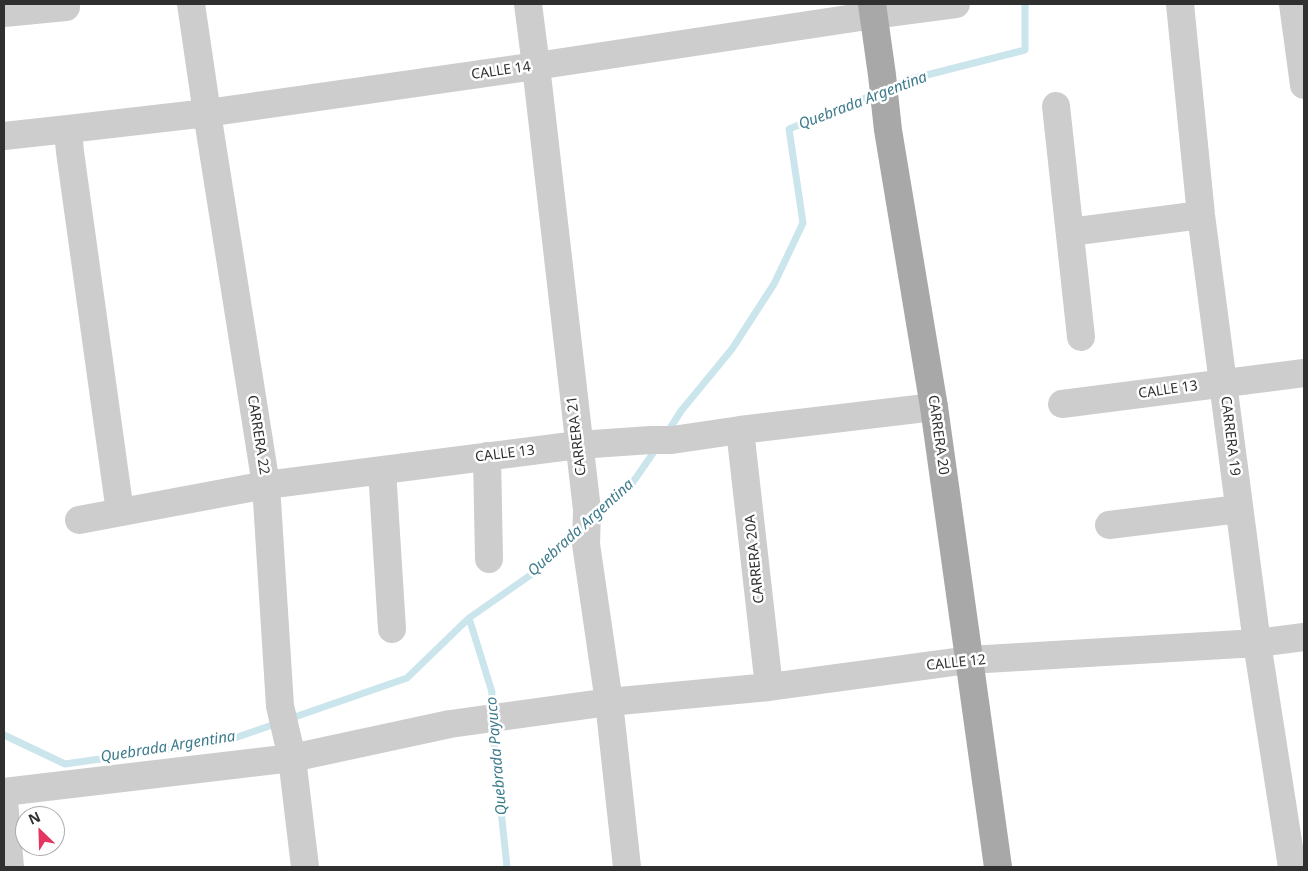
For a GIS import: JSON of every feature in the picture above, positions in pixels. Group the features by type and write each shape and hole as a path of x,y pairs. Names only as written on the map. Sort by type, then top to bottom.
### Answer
{"main road":[{"name":"CARRERA 20","path":"873,9 888,130 934,407 998,867"}],"street":[{"path":"4,13 66,7 66,4"},
{"name":"CARRERA 22","path":"191,4 266,485 282,716 292,758 304,867"},
{"name":"CARRERA 21","path":"528,4 587,510 586,544 609,702 627,867"},
{"name":"CALLE 14","path":"4,136 69,140 207,113 536,66 873,9 956,4"},
{"name":"CARRERA 19","path":"1180,4 1201,215 1239,509 1257,643 1292,867"},
{"path":"1293,4 1304,85"},
{"path":"1056,106 1081,336"},
{"path":"69,140 120,512"},
{"path":"1070,232 1201,215"},
{"name":"CALLE 13","path":"1062,404 1304,373"},
{"name":"CALLE 13","path":"79,520 266,485 578,445 662,440 934,407"},
{"name":"CARRERA 20A","path":"740,430 769,687"},
{"path":"488,456 489,559"},
{"path":"382,470 392,629"},
{"path":"1109,525 1239,509"},
{"name":"CALLE 12","path":"4,792 292,758 450,724 609,702 769,687 969,660 1257,643 1304,637"},
{"path":"4,801 10,867"}],"waterway":[{"name":"Quebrada Argentina","path":"890,88 911,79 1025,50 1025,4"},
{"name":"Quebrada Argentina","path":"667,433 681,411 732,349 774,284 803,223 789,129 878,93"},
{"name":"Quebrada Argentina","path":"595,518 631,485 658,446"},
{"name":"Quebrada Argentina","path":"289,719 407,678 469,618 532,574 579,532"},
{"name":"Quebrada Payuco","path":"469,618 492,692 491,712"},
{"name":"Quebrada Argentina","path":"4,735 65,764 226,741 278,723"},
{"name":"Quebrada Payuco","path":"492,725 507,867"}]}
